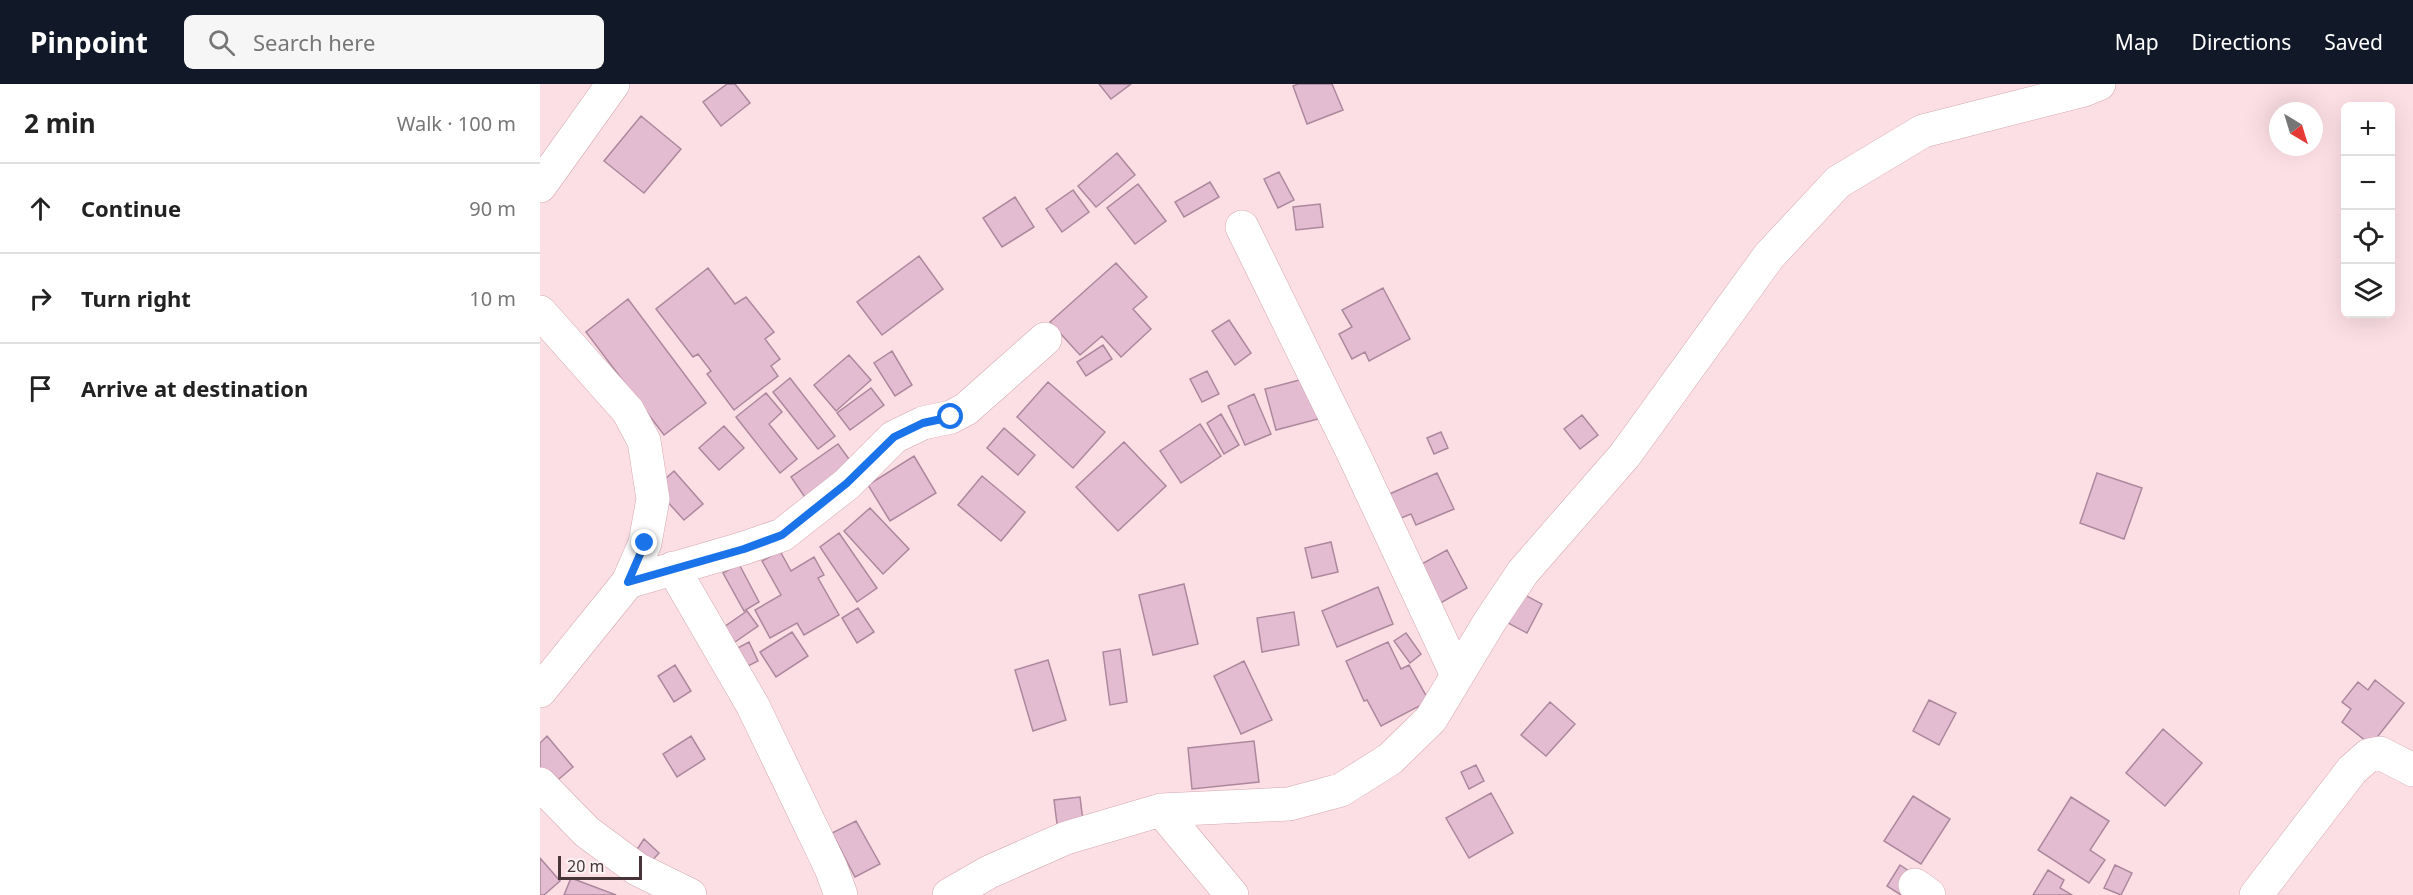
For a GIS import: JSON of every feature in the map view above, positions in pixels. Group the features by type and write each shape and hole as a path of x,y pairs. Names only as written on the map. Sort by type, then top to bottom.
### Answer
{"street":[{"path":"540,186 613,84"},
{"path":"949,895 989,872 1066,838 1161,810 1289,804 1341,790 1390,759 1431,719 1456,675 1523,572 1625,455 1769,256 1838,182 1923,131 2084,90 2099,84"},
{"path":"1242,227 1354,455 1456,675"},
{"path":"540,312 628,411 644,441 653,499 645,543 628,582 540,691"},
{"path":"628,582 744,549 782,535 847,483 894,437 923,423 951,417 966,409 1045,339"},
{"path":"674,568 753,706 831,868 841,895"},
{"path":"2256,895 2352,770 2369,755 2380,753 2413,770"},
{"path":"540,784 587,832 628,863 690,895"},
{"path":"1161,810 1232,895"}],"building":[{"path":"727,84 735,84 750,103 721,126 703,102"},
{"path":"1099,84 1131,84 1111,99"},
{"path":"1332,84 1343,110 1307,124 1293,86"},
{"path":"641,116 681,149 644,193 604,161"},
{"path":"1117,153 1135,175 1096,207 1078,186"},
{"path":"1279,172 1294,200 1278,208 1264,179"},
{"path":"1210,182 1219,197 1184,217 1175,202"},
{"path":"1138,184 1166,221 1135,244 1107,208"},
{"path":"1073,190 1089,212 1062,232 1046,209"},
{"path":"1015,197 1034,227 1002,247 983,218"},
{"path":"1320,204 1323,227 1296,230 1293,207"},
{"path":"919,256 943,289 882,335 857,302"},
{"path":"1116,263 1147,297 1133,309 1151,329 1121,357 1102,336 1080,355 1050,322"},
{"path":"708,268 735,304 746,297 774,332 765,339 780,359 771,366 778,376 734,410 707,374 711,371 698,354 693,357 656,309"},
{"path":"1383,288 1410,339 1369,361 1365,352 1352,359 1339,334 1352,327 1342,310"},
{"path":"628,299 706,403 664,435 586,332"},
{"path":"1229,320 1251,353 1235,365 1212,331"},
{"path":"1103,345 1112,359 1086,376 1077,362"},
{"path":"892,351 912,385 895,396 874,363"},
{"path":"849,355 871,380 836,411 814,385"},
{"path":"1207,371 1219,394 1202,402 1190,379"},
{"path":"790,378 835,436 818,449 773,392"},
{"path":"1307,378 1318,419 1276,430 1265,389"},
{"path":"1048,382 1105,432 1073,468 1017,417"},
{"path":"871,388 884,405 850,430 837,413"},
{"path":"766,393 782,412 769,424 797,459 780,473 736,417"},
{"path":"1254,394 1271,434 1245,445 1228,406"},
{"path":"1221,414 1239,445 1224,454 1207,423"},
{"path":"1582,415 1598,435 1580,449 1564,429"},
{"path":"1200,424 1221,456 1181,483 1160,451"},
{"path":"724,426 744,448 719,470 699,448"},
{"path":"1004,428 1035,455 1018,475 987,448"},
{"path":"1441,432 1448,448 1434,454 1427,438"},
{"path":"1124,442 1166,486 1118,531 1076,487"},
{"path":"838,444 854,466 813,509 791,477"},
{"path":"914,456 936,493 890,521 868,485"},
{"path":"674,471 703,504 684,520 655,488"},
{"path":"1437,473 1454,509 1416,525 1411,514 1396,520 1385,496"},
{"path":"2097,473 2142,488 2124,539 2080,523"},
{"path":"982,476 1025,512 1001,541 958,505"},
{"path":"870,508 909,549 883,574 844,531"},
{"path":"839,533 877,588 857,602 820,547"},
{"path":"1331,542 1338,572 1312,578 1305,548"},
{"path":"1447,550 1467,588 1430,609 1409,571"},
{"path":"780,551 791,571 814,557 824,575 818,578 839,615 804,635 797,623 770,638 755,610 781,595 762,561"},
{"path":"739,564 759,602 744,611 723,573"},
{"path":"1184,584 1198,644 1153,655 1139,595"},
{"path":"1378,587 1393,624 1337,647 1322,611"},
{"path":"1523,594 1542,604 1527,633 1508,623"},
{"path":"858,608 874,632 857,643 842,618"},
{"path":"747,611 758,626 735,642 724,627"},
{"path":"1294,612 1299,645 1262,652 1257,618"},
{"path":"792,632 808,656 776,677 760,652"},
{"path":"1406,633 1421,654 1410,663 1394,641"},
{"path":"749,642 758,661 738,671 728,653"},
{"path":"1388,642 1401,669 1409,665 1429,701 1381,726 1367,700 1364,701 1346,661"},
{"path":"1120,649 1127,702 1110,705 1103,652"},
{"path":"1048,660 1066,720 1033,731 1015,670"},
{"path":"1244,661 1272,720 1241,734 1214,676"},
{"path":"675,665 691,691 674,702 658,676"},
{"path":"2375,680 2404,703 2371,745 2342,722 2351,709 2342,702 2358,682 2368,690"},
{"path":"1929,700 1956,713 1939,745 1913,731"},
{"path":"1550,702 1575,724 1546,756 1521,735"},
{"path":"2163,729 2202,763 2165,806 2126,773"},
{"path":"547,736 573,767 545,791 540,785 540,743"},
{"path":"691,736 705,759 677,777 663,754"},
{"path":"1254,741 1259,782 1192,789 1188,748"},
{"path":"1476,765 1484,781 1469,789 1461,772"},
{"path":"1491,793 1513,833 1469,858 1446,818"},
{"path":"1913,796 1950,819 1921,864 1884,841"},
{"path":"1080,797 1083,821 1057,824 1054,800"},
{"path":"2071,797 2109,821 2090,850 2105,860 2089,883 2038,850"},
{"path":"856,821 880,864 855,877 832,833"},
{"path":"644,839 659,853 649,864 636,851"},
{"path":"540,858 560,881 544,895 540,895"},
{"path":"1900,865 1918,877 1906,895 1901,895 1887,886"},
{"path":"2115,865 2132,873 2121,895 2104,888"},
{"path":"2048,870 2064,880 2060,888 2072,895 2033,895"},
{"path":"571,878 616,895 564,895"}],"route":[{"path":"645,543 628,582 744,549 782,535 847,483 894,437 923,423 951,417"}]}
